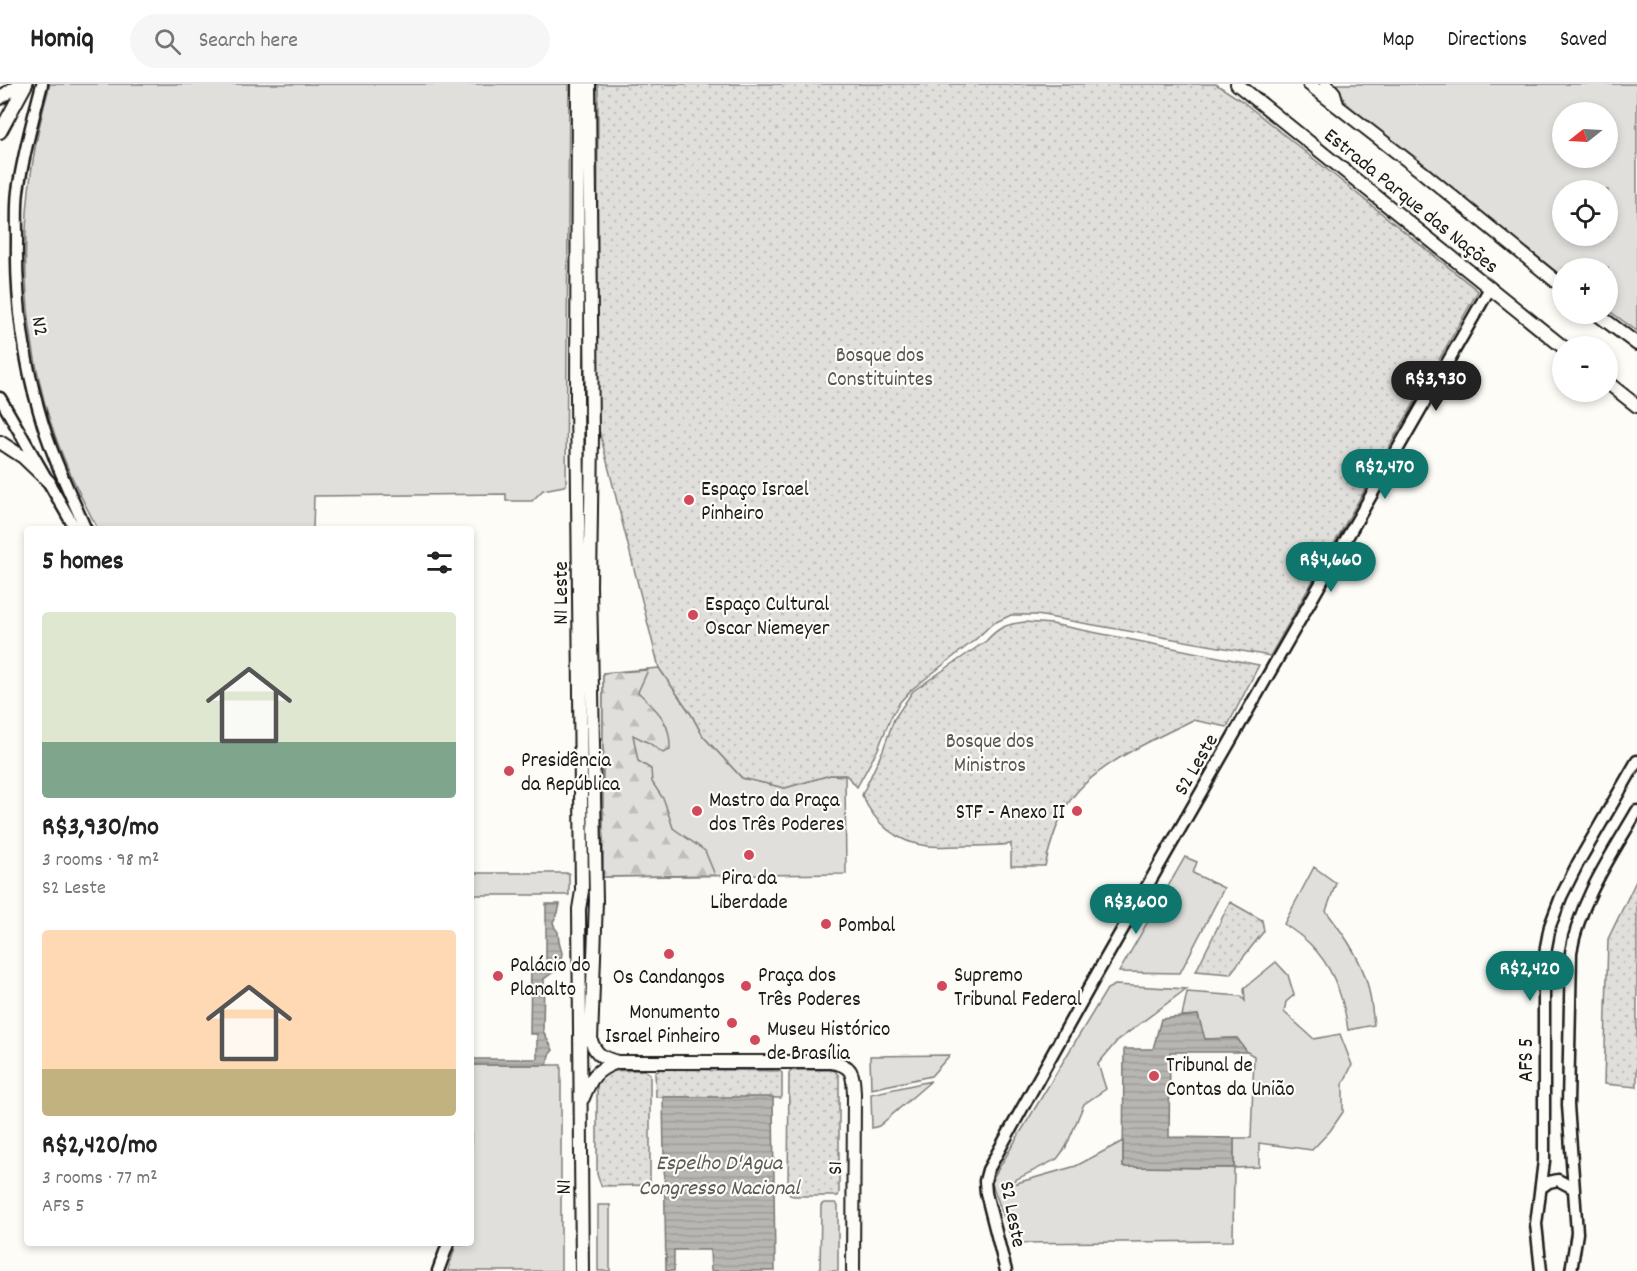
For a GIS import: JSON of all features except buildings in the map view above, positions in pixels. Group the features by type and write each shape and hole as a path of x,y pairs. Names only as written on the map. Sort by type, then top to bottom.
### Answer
{"highway":[{"path":"0,98 19,84"},
{"path":"0,132 26,84"},
{"name":"N1 Leste","path":"578,84 577,397 582,879 579,909 581,1102"},
{"name":"N1 Leste","path":"589,84 592,435 590,586 596,901 591,1041 595,1050 602,1057 617,1062"},
{"name":"Estrada Parque das Nações","path":"1237,84 1552,338"},
{"name":"Estrada Parque das Nações","path":"1309,84 1552,278"},
{"path":"1326,84 1334,93 1337,105"},
{"path":"1610,324 1637,344"},
{"path":"1618,390 1637,406"},
{"path":"0,442 23,457 49,482"},
{"path":"581,1102 596,1073 617,1062"},
{"name":"S1","path":"617,1062 831,1062 847,1066 851,1071 854,1094 853,1271"},
{"name":"N1","path":"581,1102 582,1271"}],"main road":[{"name":"N2","path":"42,84 18,193 16,253 18,305 27,363 39,412 56,462 85,526"},
{"name":"S2 Leste","path":"1006,1271 986,1193 985,1181 988,1170 1094,979 1490,288"},
{"path":"0,398 74,526"},
{"name":"AFS 5","path":"1544,1270 1536,1224 1542,1187 1544,1137 1546,947 1550,926 1561,897 1637,761"},
{"name":"AFS 5","path":"1570,1270 1577,1233 1568,1105 1571,952 1574,932 1587,901 1637,812"},
{"path":"1542,1187 1558,1180 1573,1188"},
{"path":"438,1271 447,1246"}],"green space":[{"path":"50,84 569,84 566,484 543,490 532,501 506,501 506,494 314,496 313,526 96,526 55,436 36,364 30,324 26,283 28,203 40,124"},
{"name":"Bosque dos Constituintes","path":"598,84 1216,84 1242,101 1478,291 1270,656 1037,615 1011,615 992,624 911,690 900,702 857,787 846,775 830,775 785,788 742,778 703,736 691,714 659,668 597,422"},
{"path":"1336,84 1637,84 1637,331 1618,317 1618,258 1552,258 1552,268 1347,105"},
{"name":"Bosque dos Ministros","path":"1025,622 1052,624 1259,665 1227,727 1193,720 1124,755 1107,766 1078,791 1063,812 1045,866 1011,866 1011,844 932,846 906,841 897,836 880,823 862,795 883,750 894,719 913,691 986,641 999,629"},
{"path":"659,668 691,714 703,736 742,778 785,788 830,775 845,776 846,874 603,877 603,673"},
{"path":"648,670 638,692 657,711 665,723 670,740 670,750 663,753 633,735 638,761 651,769 652,782 664,800 673,828 705,851 715,875 603,877 603,673"},
{"path":"1185,857 1197,862 1193,873 1224,888 1180,973 1119,972"},
{"path":"1314,867 1336,883 1326,911 1349,944 1363,970 1369,990 1374,1025 1348,1030 1340,995 1325,963 1307,941 1284,924"},
{"path":"474,873 569,873 569,895 474,895"},
{"path":"1637,879 1637,1087 1604,1084 1608,939"},
{"path":"1230,902 1262,920 1264,931 1230,974 1196,971"},
{"path":"1276,962 1288,975 1294,995 1286,1002 1284,1012 1314,1039 1340,1034 1352,1065 1343,1084 1343,1112 1330,1131 1312,1150 1259,1143 1259,1167 1234,1168 1234,1138 1251,1138 1254,1056 1247,1052 1237,1038 1204,1039 1198,1015 1182,1016 1187,992 1241,996 1245,1001 1244,988"},
{"path":"1115,985 1186,989 1117,1041 1098,1064 1106,1089 1084,1104 1066,1147 1057,1159 999,1188 1076,1166 1123,1141 1123,1167 1234,1168 1233,1241 1013,1243 991,1181 1107,989"},
{"path":"950,1055 931,1076 871,1089 870,1056"},
{"path":"474,1065 561,1065 561,1271 448,1271 455,1246 474,1246"},
{"path":"661,1069 780,1071 782,1073 782,1096 781,1098 656,1097 655,1073"},
{"path":"644,1070 650,1074 650,1185 602,1186 597,1174 597,1079 609,1071"},
{"path":"793,1070 834,1070 839,1076 838,1196 794,1196 788,1192 789,1073"},
{"path":"931,1081 879,1126 872,1128 871,1094"},
{"path":"835,1203 838,1206 838,1271 820,1271 821,1205"},
{"path":"598,1205 610,1205 610,1271 598,1271"}],"water":[{"path":"546,904 560,904 553,922 558,932 562,953 560,967 544,979 543,1029 553,1050 549,1055 547,1065 474,1065 474,1059 537,1059 537,1034 530,1034 531,966 546,965"},
{"path":"1198,1015 1205,1039 1237,1038 1247,1052 1170,1052 1169,1137 1234,1138 1234,1168 1123,1167 1124,1049 1153,1049 1161,1019"},
{"name":"Espelho D'Agua Congresso Nacional","path":"663,1097 773,1097 775,1271 711,1271 710,1250 674,1250 674,1271 666,1271"}],"place":[{"name":"Espaço Israel Pinheiro","path":"689,500"},
{"name":"Espaço Cultural Oscar Niemeyer","path":"693,615"},
{"name":"Presidência da República","path":"509,771"},
{"name":"Mastro da Praça dos Três Poderes","path":"697,811"},
{"name":"STF - Anexo II","path":"1077,811"},
{"name":"Pira da Liberdade","path":"749,855"},
{"name":"Pombal","path":"826,924"},
{"name":"Os Candangos","path":"669,954"},
{"name":"Palácio do Planalto","path":"498,976"},
{"name":"Praça dos Três Poderes","path":"746,986"},
{"name":"Supremo Tribunal Federal","path":"942,986"},
{"name":"Monumento Israel Pinheiro","path":"732,1023"},
{"name":"Museu Histórico de Brasília","path":"755,1040"},
{"name":"Tribunal de Contas da União","path":"1154,1076"}]}
